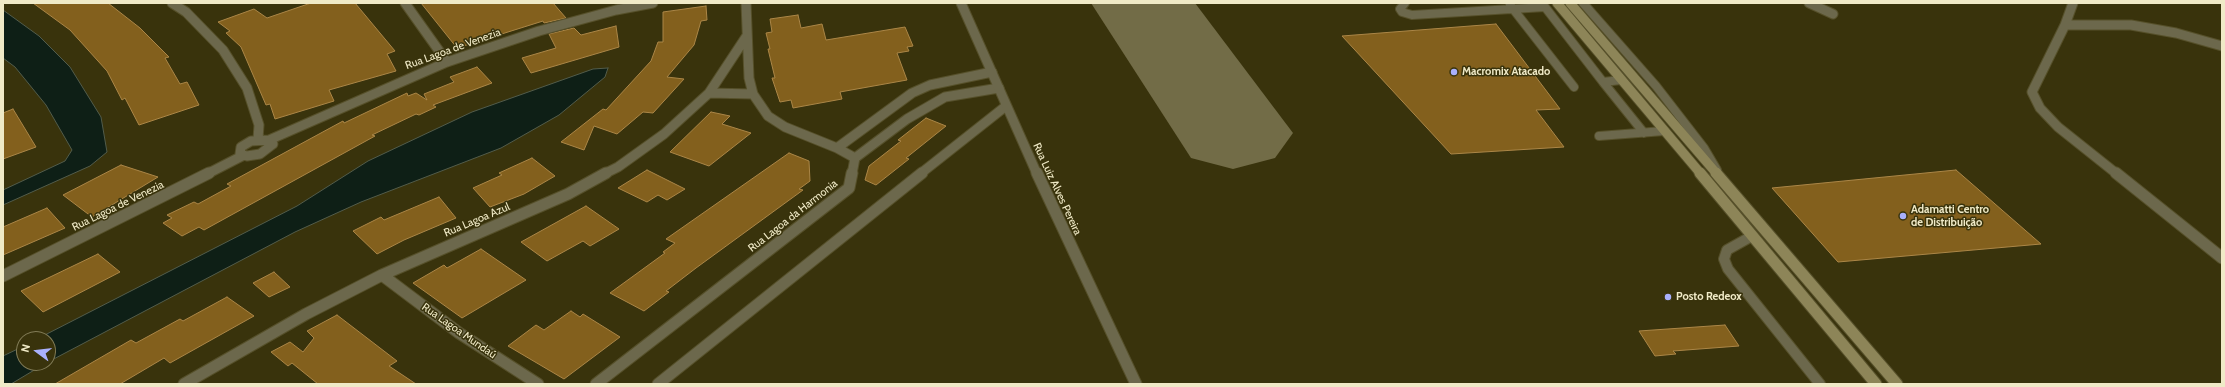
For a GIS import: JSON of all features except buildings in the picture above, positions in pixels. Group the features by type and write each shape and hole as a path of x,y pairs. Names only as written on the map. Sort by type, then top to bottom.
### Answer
{"main road":[{"path":"1557,3 1876,384"},
{"path":"1570,3 1897,384"}],"street":[{"path":"172,3 186,12 223,50 247,88 259,125 258,139"},
{"path":"405,3 447,62"},
{"path":"609,3 616,10"},
{"name":"Rua Lagoa de Venezia","path":"269,140 447,62 539,31 616,10 653,3"},
{"path":"746,3 746,37 749,78 753,94 768,116 785,127 837,148 855,158 907,119 945,97 999,88"},
{"name":"Rua Luiz Alves Pereira","path":"961,3 1006,106 1136,384"},
{"path":"1809,3 1833,14"},
{"path":"2073,3 2065,26 2032,92 2040,108 2058,128 2222,258"},
{"path":"2065,26 2131,25 2176,33 2222,46"},
{"name":"Rua Lagoa Azul","path":"184,384 299,318 382,275 568,194 618,167 664,134 709,93 746,37"},
{"path":"837,148 912,93 930,85 992,72"},
{"path":"930,85 945,97"},
{"path":"709,93 753,94"},
{"path":"658,384 1006,106"},
{"path":"888,111 907,119"},
{"path":"258,139 269,140 272,144 266,151 254,156 242,156 239,151 241,147 258,139"},
{"name":"Rua Lagoa de Venezia","path":"3,276 179,189 242,156"},
{"name":"Rua Lagoa da Harmonia","path":"596,384 849,188 855,158"},
{"name":"Rua Lagoa Mundaú","path":"382,275 459,333 538,384"}],"lane":[{"path":"1405,3 1400,9 1402,12 1412,14 1510,6 1543,5 1644,133"},
{"path":"1583,3 1656,86 1704,148 1722,180"},
{"path":"1510,6 1574,87"},
{"path":"1603,82 1621,80"},
{"path":"1598,136 1664,130"},
{"path":"1752,236 1727,250 1724,259 1728,269 1820,384"}],"shaded area":[{"path":"3,10 39,36 70,67 101,117 107,152 90,166 3,205 3,190 65,161 72,150 46,105 15,67 3,58"},
{"path":"608,68 605,77 559,115 501,148 361,202 295,232 56,358 56,331 53,331 297,206 368,161 472,112 593,69"},
{"path":"16,350 16,371 33,371 11,384 3,384 3,356"}],"runway":[{"path":"1142,3 1233,133"}],"place":[{"name":"Macromix Atacado","path":"1454,72"},
{"name":"Adamatti Centro de Distribuição","path":"1903,216"},
{"name":"Posto Redeox","path":"1668,297"}]}
